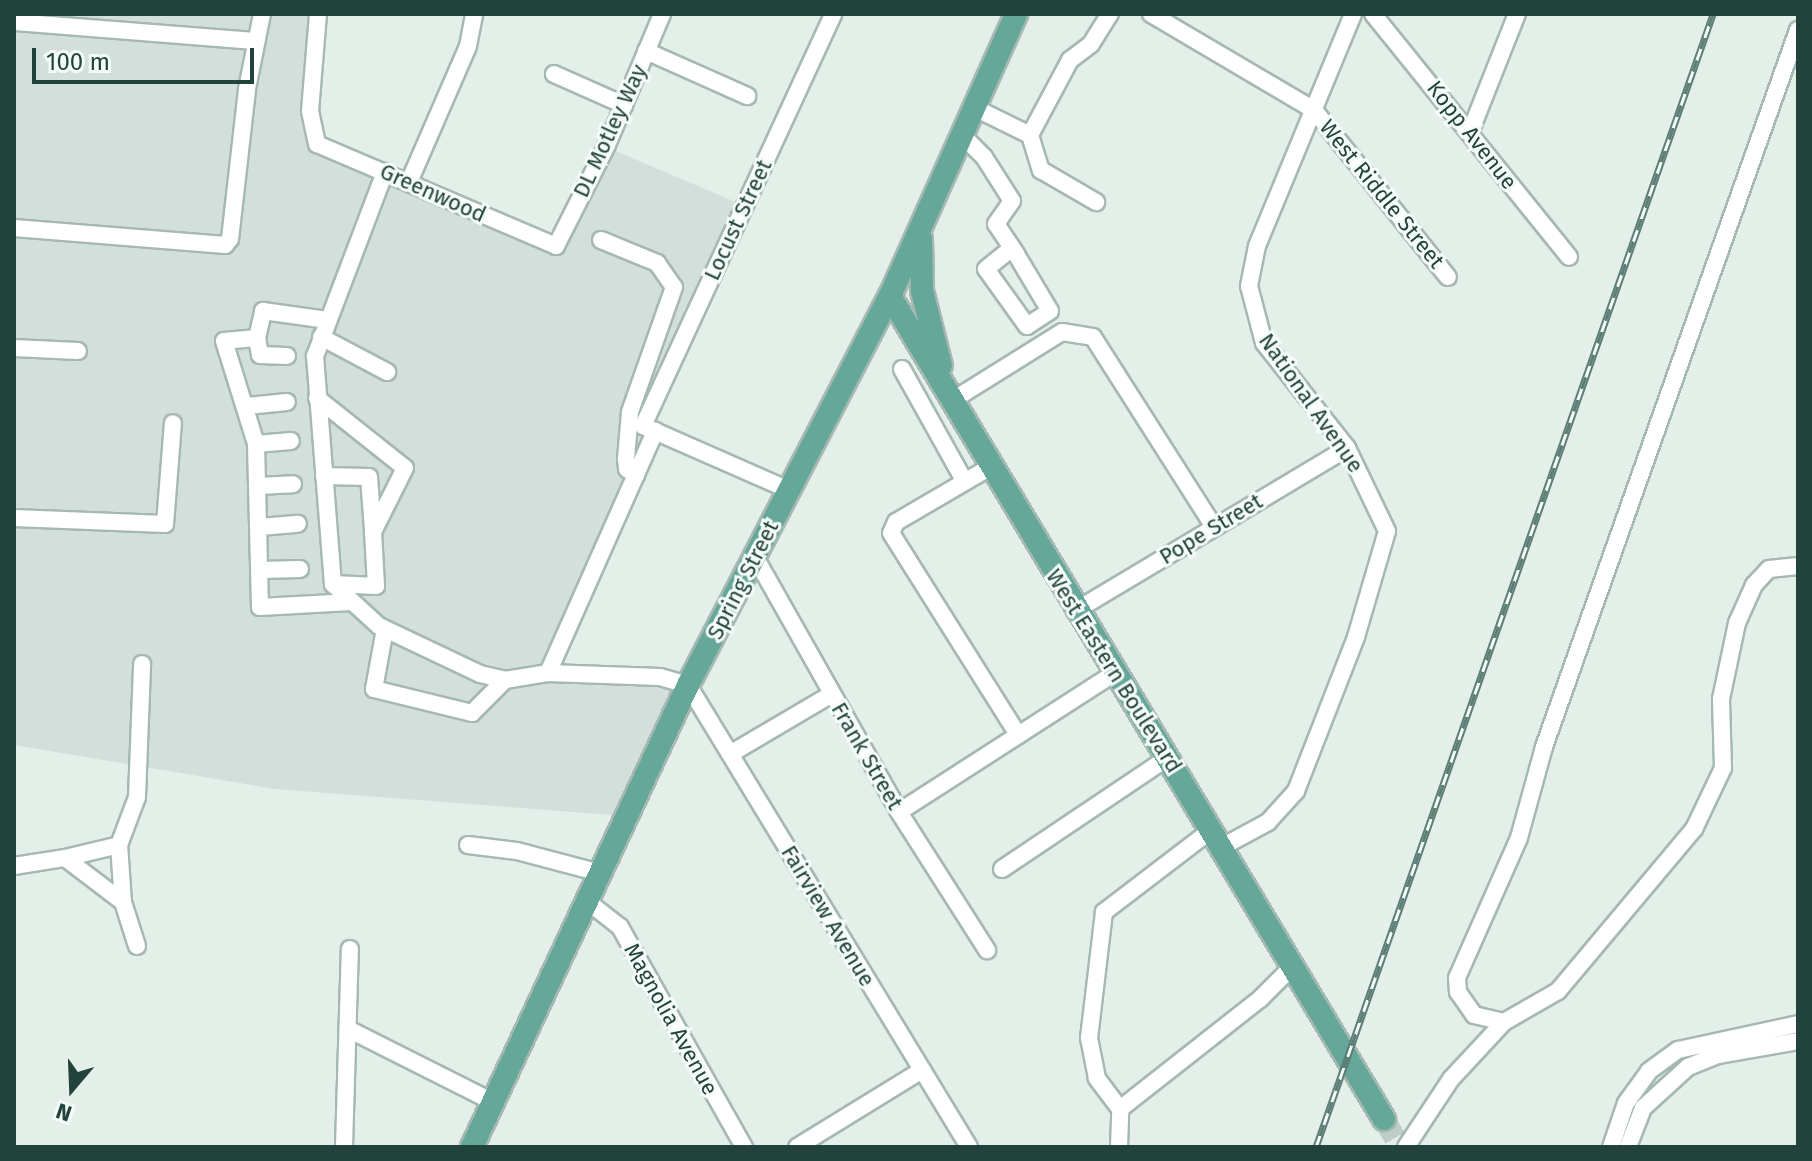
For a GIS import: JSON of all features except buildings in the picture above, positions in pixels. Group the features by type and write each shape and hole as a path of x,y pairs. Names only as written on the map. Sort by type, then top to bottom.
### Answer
{"main road":[{"name":"Spring Street","path":"472,1147 688,685 890,296 1016,14"},
{"path":"921,226 922,291 949,393"},
{"name":"West Eastern Boulevard","path":"890,296 1075,611 1384,1119"}],"street":[{"path":"14,228 225,245 230,239 262,14"},
{"name":"Greenwood","path":"318,14 313,138 556,246"},
{"path":"409,182 468,46 474,14"},
{"name":"Locust Street","path":"548,673 636,475 649,429 833,14"},
{"path":"1096,202 1041,170 1030,135 1070,60 1091,44 1110,14"},
{"name":"West Riddle Street","path":"1151,14 1314,110 1448,277"},
{"name":"National Avenue","path":"1120,1109 1097,1078 1089,1038 1104,912 1215,840 1268,822 1296,791 1384,550 1384,517 1347,448 1264,343 1249,286 1257,246 1353,14"},
{"name":"Kopp Avenue","path":"1373,14 1471,130 1569,257"},
{"path":"1471,130 1517,14"},
{"name":"DL Motley Way","path":"556,246 624,105 658,15"},
{"path":"14,22 256,41"},
{"path":"1504,1022 1474,1015 1458,992 1457,978 1519,838 1544,747 1798,30"},
{"path":"646,51 747,96"},
{"path":"554,74 624,105"},
{"path":"973,107 1030,135"},
{"path":"961,134 984,157 1012,201 996,224 1012,248 1050,311 1027,326 986,269 1012,248"},
{"path":"385,172 315,356 333,584 385,629 480,674 505,680 548,673 660,677 688,685"},
{"path":"601,240 657,263 672,277 674,287 630,412 626,459 627,469 636,475"},
{"path":"287,356 260,355 257,338 263,311 327,320"},
{"path":"949,393 1062,332 1093,337 1214,527"},
{"path":"321,337 387,372"},
{"path":"257,338 224,341 247,406 256,444 260,607 351,602"},
{"path":"14,348 78,351"},
{"path":"902,369 965,482"},
{"path":"317,398 405,468 373,532"},
{"path":"247,406 287,402"},
{"path":"14,518 165,524 173,423"},
{"path":"649,429 789,490"},
{"path":"256,444 291,441"},
{"name":"Pope Street","path":"1075,611 1347,448"},
{"path":"992,466 896,522 891,533 1018,735"},
{"path":"324,476 369,477 376,586 333,584"},
{"path":"258,486 293,484"},
{"path":"260,527 298,524"},
{"name":"Frank Street","path":"755,557 899,812 987,950"},
{"path":"1406,1147 1451,1079 1504,1022 1522,1015 1572,977 1704,813 1723,768 1721,699 1737,623 1754,585 1769,569 1798,566"},
{"path":"260,570 300,569"},
{"path":"385,629 374,689 472,713 505,680"},
{"path":"137,946 123,902 119,845 137,797 142,755 142,664"},
{"path":"899,812 1113,674"},
{"name":"Fairview Avenue","path":"688,685 969,1147"},
{"path":"730,754 832,694"},
{"path":"1002,869 1166,759"},
{"path":"14,866 119,845"},
{"path":"468,845 517,851 600,873"},
{"path":"65,858 123,902"},
{"name":"Magnolia Avenue","path":"587,901 620,927 744,1147"},
{"path":"344,1147 350,949"},
{"path":"1119,1147 1120,1109 1260,999 1292,967"},
{"path":"1611,1147 1634,1093 1649,1071 1678,1050 1798,1024"},
{"path":"348,1029 493,1102"},
{"path":"1628,1147 1643,1108 1688,1067 1718,1055 1798,1041"},
{"path":"797,1147 922,1070"}],"shaded area":[{"path":"14,14 318,14 313,138 555,246 599,144 745,206 643,426 655,431 549,673 688,685 626,816 275,789 14,745"}],"tunnel":[{"path":"1384,1119 1400,1147"}],"railway":[{"path":"1316,1147 1713,14"}]}
